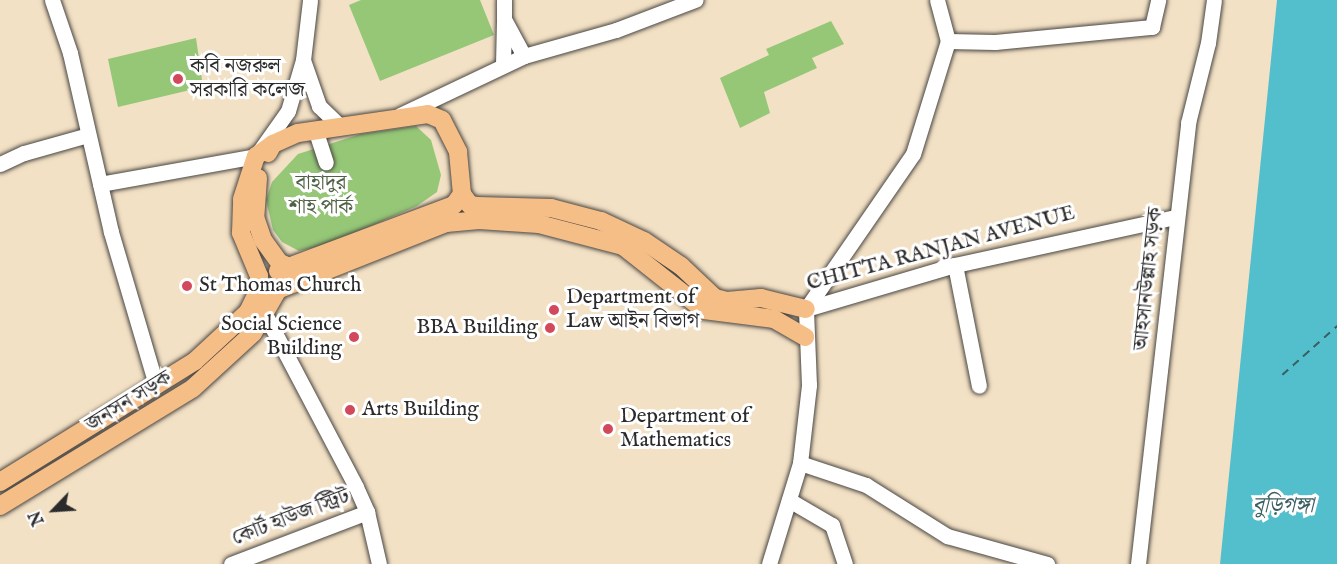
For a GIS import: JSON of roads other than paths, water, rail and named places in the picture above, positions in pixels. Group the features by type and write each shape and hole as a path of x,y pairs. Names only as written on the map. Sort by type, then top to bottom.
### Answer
{"main road":[{"path":"290,267 266,316 255,301 259,289 255,269 241,233 245,185 256,156 273,144 315,129 400,115 428,114 442,120 458,152 458,207"},
{"path":"273,144 256,183 255,216 272,255 290,267"},
{"name":"CHITTA RANJAN AVENUE","path":"458,207 470,205 551,208 601,221 644,241 681,266 715,297 727,301 761,298 806,309"},
{"path":"280,289 416,232 458,207"},
{"path":"255,269 271,272 290,267 389,226 458,207 614,242 640,255 704,310 774,319 805,337"},
{"name":"জনসন সড়ক","path":"0,482 156,385 215,344 255,301"},
{"name":"জনসন সড়ক","path":"0,506 194,388 225,361 266,316"}],"street":[{"path":"52,0 70,52 100,184 156,385"},
{"path":"100,184 256,156 288,111 303,60 310,0"},
{"path":"503,65 504,0"},
{"path":"400,115 524,56 616,30 695,0"},
{"path":"768,564 800,464 809,385 805,337 806,309 913,154 948,41 937,0"},
{"path":"948,41 995,42 1152,27 1158,0"},
{"name":"আহসানউল্লাহ সড়ক","path":"1138,564 1188,123 1208,43 1214,0"},
{"path":"504,19 524,56"},
{"path":"303,60 319,106 339,125"},
{"path":"315,129 326,162"},
{"path":"0,164 24,153 88,135"},
{"path":"226,161 245,185"},
{"name":"CHITTA RANJAN AVENUE","path":"806,309 955,265 1176,218"},
{"path":"955,265 979,386"},
{"path":"279,337 280,289"},
{"path":"266,316 279,337 367,512 379,564"},
{"path":"800,464 866,485 947,536 1047,564"},
{"path":"789,500 832,525 845,564"},
{"name":"কোর্ট হাউজ স্ট্রিট","path":"231,564 367,512"}],"water":[{"name":"বুড়িগঙ্গা","path":"1277,0 1337,0 1337,564 1220,564"}],"place":[{"name":"কবি নজরুল সরকারি কলেজ","path":"178,79"},
{"name":"St Thomas Church","path":"187,286"},
{"name":"Department of Law আইন বিভাগ","path":"554,310"},
{"name":"BBA Building","path":"550,328"},
{"name":"Social Science Building","path":"354,337"},
{"name":"Arts Building","path":"350,410"},
{"name":"Department of Mathematics","path":"608,429"}],"park label":[{"name":"বাহাদুর শাহ পার্ক","path":"321,196"}]}
